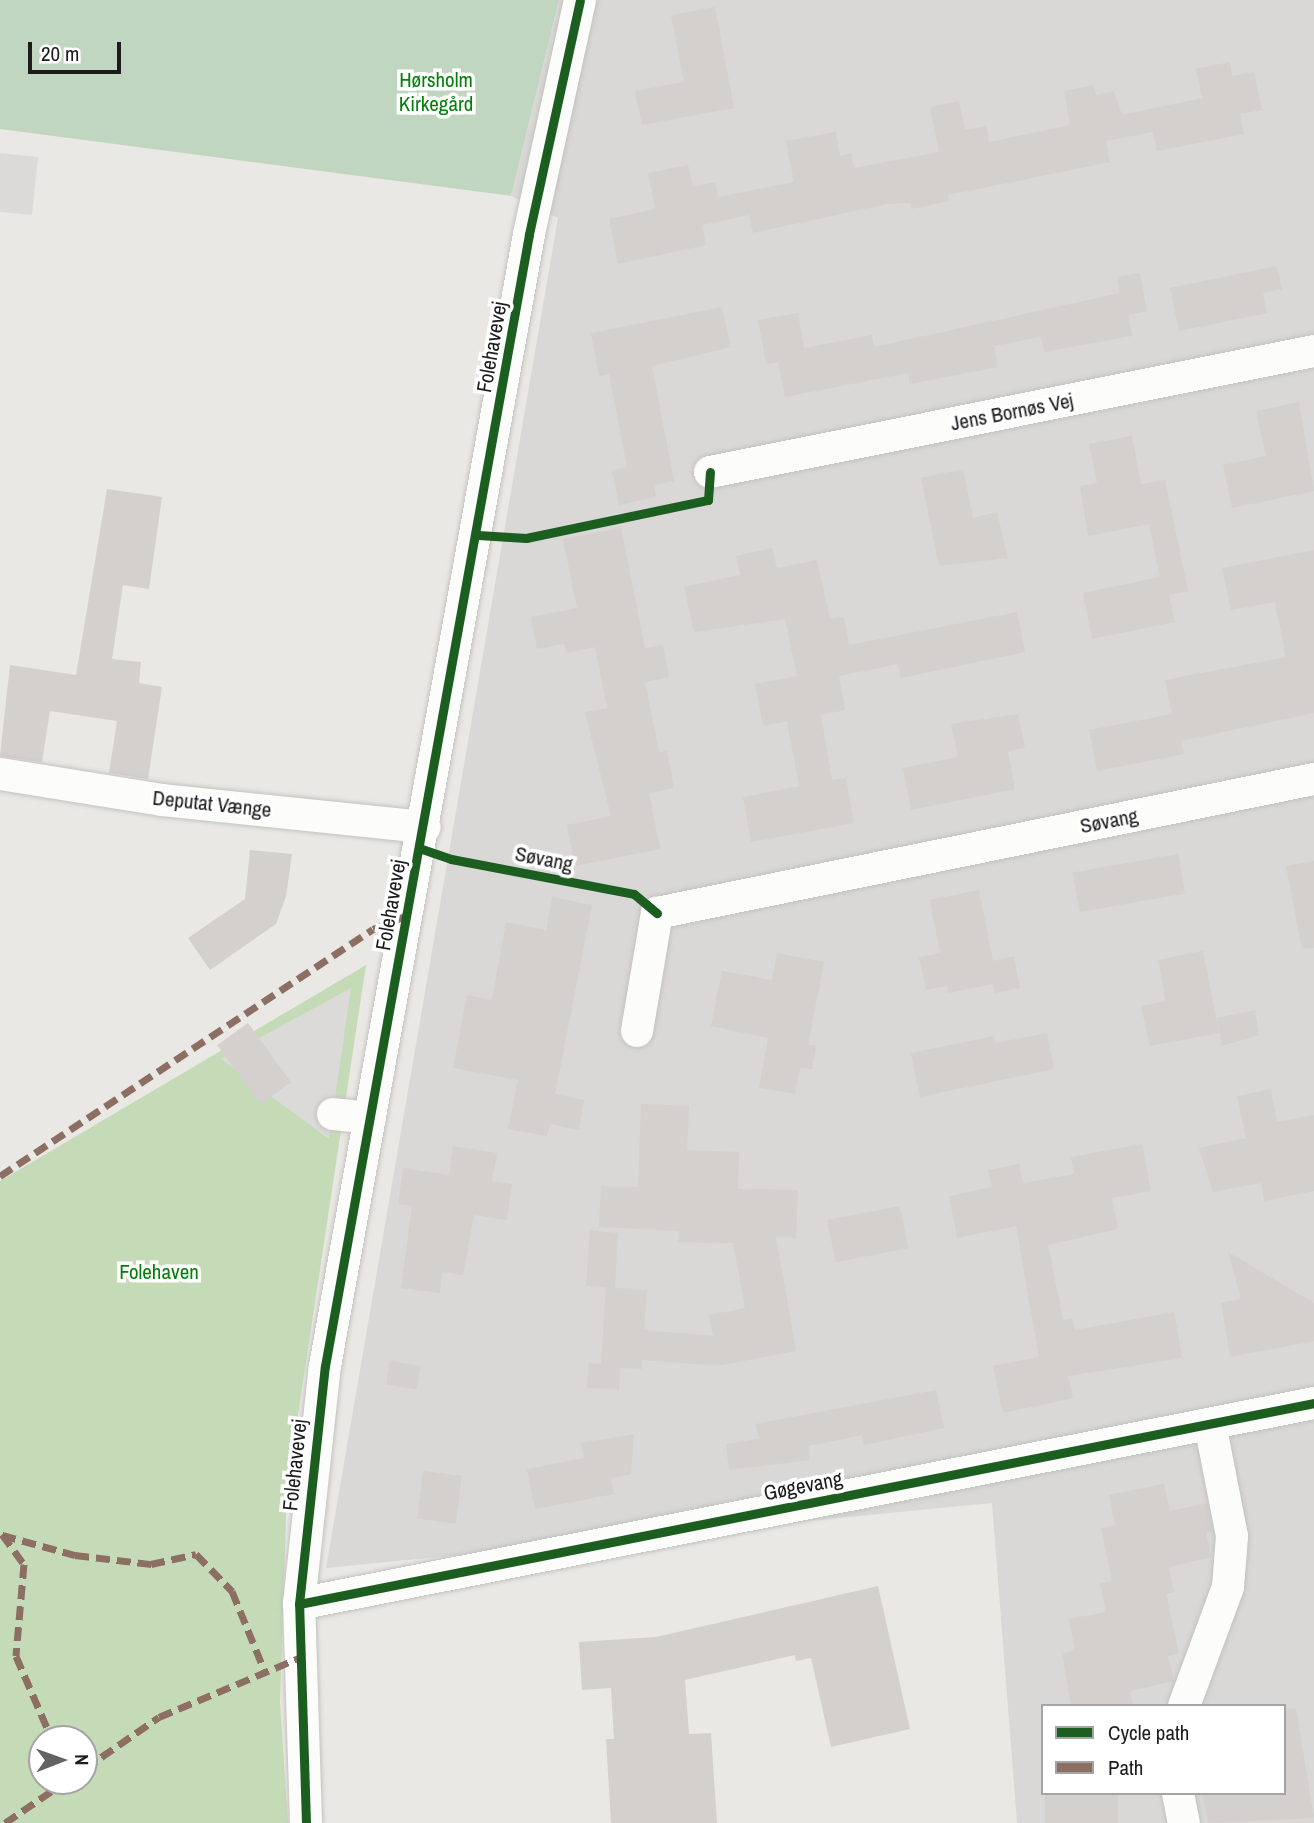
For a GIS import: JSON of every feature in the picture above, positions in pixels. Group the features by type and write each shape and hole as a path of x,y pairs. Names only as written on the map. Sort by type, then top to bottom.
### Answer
{"street":[{"name":"Folehavevej","path":"306,1823 299,1604 325,1366 425,827 529,234 580,0"},
{"name":"Jens Bornøs Vej","path":"710,472 1314,351"},
{"name":"Deputat Vænge","path":"0,774 162,800 425,827"},
{"name":"Søvang","path":"637,1031 657,913 1314,779"},
{"path":"332,1114 370,1118"},
{"name":"Gøgevang","path":"299,1604 1314,1403"},
{"path":"1185,1704 1228,1587 1232,1536 1210,1424"},
{"path":"1178,1795 1184,1823"}],"shaded area":[{"path":"559,0 1314,0 1314,1823 1017,1823 992,1503 326,1568 558,218 511,196"},
{"path":"0,153 38,157 32,215 0,212"},
{"path":"351,988 329,1139 221,1059"}],"green space":[{"name":"Hørsholm Kirkegård","path":"0,0 559,0 511,196 0,129"},
{"name":"Folehaven","path":"366,965 287,1488 280,1703 288,1823 0,1823 0,1181"}],"building":[{"path":"715,7 734,108 642,125 635,91 684,82 671,15"},
{"path":"1230,62 1232,76 1254,72 1262,110 1240,114 1244,134 1157,151 1153,132 1106,141 1110,162 948,195 949,201 911,209 910,203 887,204 753,233 749,215 702,225 706,245 618,264 609,219 655,209 648,173 688,165 693,187 715,182 718,197 794,182 786,141 836,132 840,156 851,153 854,168 939,152 930,107 959,101 965,130 986,126 989,142 1070,125 1064,91 1094,85 1096,95 1114,91 1122,115 1202,98 1196,69"},
{"path":"1277,266 1282,289 1263,293 1267,313 1179,331 1170,288"},
{"path":"1140,273 1147,311 1128,315 1132,336 1044,352 1041,337 994,346 998,367 910,384 908,373 785,397 778,362 766,364 758,320 798,313 804,348 872,335 874,347 1120,293 1117,277"},
{"path":"722,307 731,347 652,366 674,481 654,485 656,497 619,505 612,470 627,467 609,374 599,376 591,333"},
{"path":"1299,402 1314,491 1232,508 1223,465 1266,456 1256,411"},
{"path":"1132,436 1141,484 1165,480 1188,591 1169,595 1175,622 1092,639 1083,593 1160,577 1149,524 1088,536 1080,486 1097,483 1089,444"},
{"path":"963,469 973,518 997,512 1008,558 939,566 921,478"},
{"path":"107,489 162,497 149,589 123,585 112,659 141,662 139,683 162,687 148,779 109,773 117,721 50,711 42,762 0,756 10,665 76,675"},
{"path":"621,528 645,648 663,645 669,677 645,682 659,752 667,751 674,788 649,793 660,849 575,866 567,825 611,816 585,712 607,708 595,647 566,653 564,644 537,649 531,617 577,608 563,539"},
{"path":"772,548 777,568 817,560 830,619 844,617 849,645 1017,612 1025,652 901,678 898,664 839,676 845,710 821,715 832,780 846,778 854,823 751,842 743,797 799,786 787,721 763,726 755,684 797,676 785,619 694,632 684,587 740,575 736,556"},
{"path":"1314,550 1314,713 1181,741 1184,754 1097,771 1089,730 1172,714 1165,680 1286,657 1275,602 1231,610 1222,568"},
{"path":"1018,714 1025,748 1008,751 1015,789 911,810 903,768 958,757 951,724"},
{"path":"250,850 292,854 286,896 276,924 210,970 188,938 245,899"},
{"path":"1178,854 1185,893 1080,912 1073,873"},
{"path":"1314,861 1314,948 1302,949 1286,866"},
{"path":"979,890 993,961 1014,956 1020,988 994,993 993,984 948,993 947,986 926,990 919,957 940,953 930,900"},
{"path":"552,897 592,905 555,1094 584,1100 579,1130 550,1124 547,1136 508,1129 518,1080 453,1068 467,995 492,1000 506,922 546,930"},
{"path":"1203,951 1219,1033 1150,1046 1141,1006 1166,1001 1158,960"},
{"path":"777,953 824,962 808,1045 816,1046 812,1069 800,1068 795,1094 759,1088 768,1038 711,1026 722,971 772,980"},
{"path":"1255,1010 1259,1035 1222,1046 1217,1018"},
{"path":"248,1023 291,1082 260,1104 217,1045"},
{"path":"1047,1033 1054,1069 920,1097 911,1053 994,1036 996,1043"},
{"path":"1271,1089 1277,1122 1314,1115 1314,1191 1264,1201 1261,1183 1213,1192 1199,1148 1246,1138 1237,1096"},
{"path":"641,1104 689,1106 687,1150 739,1152 738,1189 798,1190 796,1238 776,1237 796,1351 717,1366 642,1360 642,1369 620,1368 619,1390 587,1388 589,1363 601,1364 606,1287 586,1286 590,1230 618,1233 615,1288 647,1290 644,1330 713,1336 709,1315 745,1308 733,1243 678,1242 679,1231 599,1227 601,1186 638,1187"},
{"path":"1142,1144 1151,1191 1112,1198 1118,1229 1048,1245 1063,1320 1072,1318 1075,1330 1174,1312 1182,1358 1068,1376 1073,1398 1003,1413 993,1366 1039,1357 1016,1226 957,1238 949,1196 992,1187 988,1170 1019,1164 1023,1183 1074,1174 1071,1157"},
{"path":"453,1146 497,1153 492,1181 512,1184 507,1220 474,1215 463,1275 442,1272 440,1293 401,1288 412,1206 398,1204 403,1168 449,1175"},
{"path":"900,1206 908,1248 836,1262 827,1220"},
{"path":"1228,1252 1314,1303 1314,1341 1230,1357 1221,1303 1241,1299"},
{"path":"390,1361 421,1366 417,1390 386,1385"},
{"path":"936,1390 944,1428 864,1445 862,1435 809,1446 810,1460 729,1470 726,1444 759,1439 756,1424"},
{"path":"634,1434 631,1474 611,1478 614,1494 535,1509 527,1469 584,1458 581,1443"},
{"path":"423,1471 462,1476 456,1523 417,1519"},
{"path":"1164,1484 1170,1511 1207,1503 1212,1531 1206,1532 1211,1557 1169,1567 1174,1592 1166,1594 1179,1653 1168,1656 1174,1681 1130,1691 1133,1704 1071,1704 1062,1653 1075,1651 1069,1619 1106,1612 1100,1583 1112,1581 1101,1528 1115,1525 1109,1495"},
{"path":"878,1586 910,1729 831,1747 811,1658 796,1661 795,1655 685,1680 689,1734 711,1733 717,1823 611,1823 606,1739 614,1739 611,1688 582,1690 579,1642 656,1637"},
{"path":"1296,1708 1314,1818 1208,1823 1202,1795 1286,1795 1286,1709"},
{"path":"1045,1795 1118,1795 1118,1823 1045,1823"}],"marked path":[{"path":"0,1176 373,929 407,915"},
{"path":"2,1534 24,1564 16,1656 46,1725"},
{"path":"2,1535 75,1555 151,1564 196,1554 232,1591 265,1672"},
{"path":"98,1759 159,1717 299,1658"},
{"path":"5,1823 46,1795"}],"cycle path":[{"path":"306,1823 299,1604 325,1366 529,234 580,0"},
{"path":"478,535 526,538 708,500 710,472"},
{"path":"419,848 451,859 634,894 657,913"},
{"path":"299,1604 1314,1403"}]}
